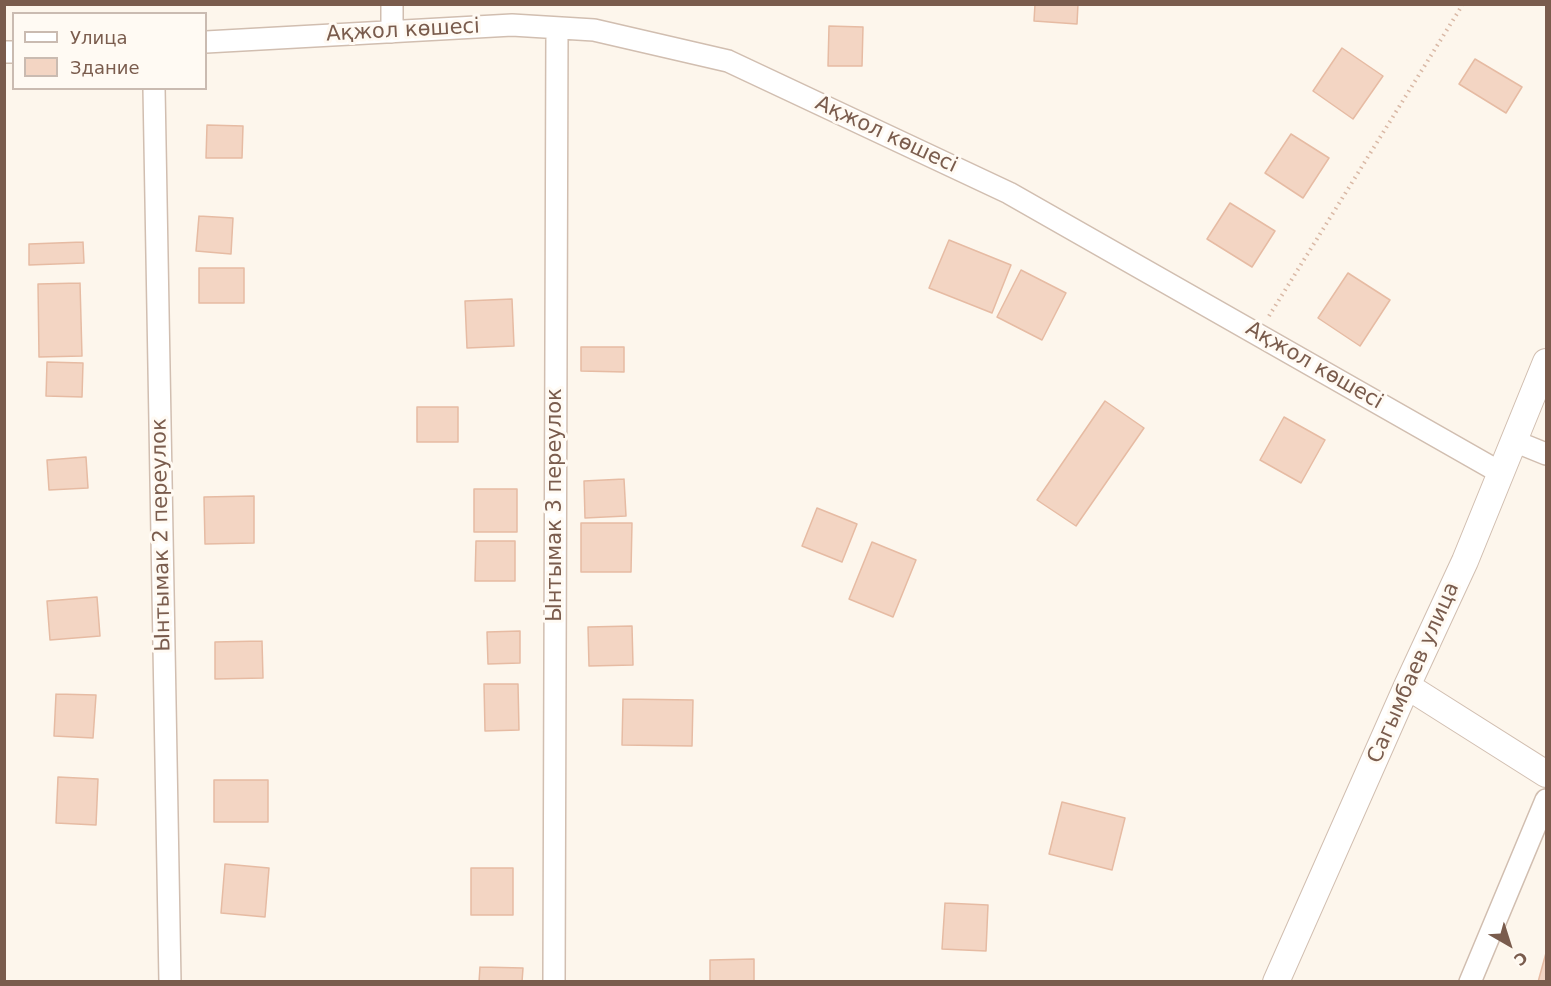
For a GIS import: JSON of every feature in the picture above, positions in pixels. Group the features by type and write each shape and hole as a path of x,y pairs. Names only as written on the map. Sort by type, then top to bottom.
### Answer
{"street":[{"path":"392,4 392,32"},
{"name":"Ақжол көшесі","path":"207,42 512,25 594,30 728,61 1009,193 1501,473"},
{"name":"Ынтымак 3 переулок","path":"554,981 557,28"},
{"name":"Ынтымак 2 переулок","path":"154,90 170,981"},
{"name":"Сагымбаев улица","path":"1276,981 1465,561 1546,362"},
{"path":"1514,441 1546,454"},
{"path":"1407,686 1546,774"},
{"path":"1470,981 1546,800"}],"path":[{"path":"1258,334 1462,4"}],"building":[{"path":"1035,4 1078,4 1077,24 1034,21"},
{"path":"829,26 863,27 862,66 828,66"},
{"path":"1342,48 1383,76 1353,119 1313,91"},
{"path":"1475,59 1522,87 1506,113 1459,84"},
{"path":"207,125 243,126 242,158 206,158"},
{"path":"1291,134 1329,158 1303,198 1265,173"},
{"path":"1230,203 1275,231 1252,267 1207,239"},
{"path":"199,216 233,218 231,254 196,251"},
{"path":"949,240 1011,265 992,313 929,288"},
{"path":"83,242 84,263 29,265 29,244"},
{"path":"199,268 244,268 244,303 199,303"},
{"path":"1021,270 1066,293 1042,340 997,317"},
{"path":"1348,273 1390,300 1360,346 1318,318"},
{"path":"80,283 82,356 39,357 38,284"},
{"path":"512,299 514,346 467,348 465,301"},
{"path":"581,347 624,347 624,372 581,371"},
{"path":"47,362 83,363 82,397 46,396"},
{"path":"1105,401 1144,428 1076,526 1037,500"},
{"path":"417,407 458,407 458,442 417,442"},
{"path":"1284,417 1325,440 1301,483 1260,460"},
{"path":"86,457 88,488 49,490 47,460"},
{"path":"624,479 626,516 585,518 584,481"},
{"path":"474,489 517,489 517,532 474,532"},
{"path":"254,496 254,543 205,544 204,497"},
{"path":"817,508 857,524 842,562 802,546"},
{"path":"581,523 632,523 631,572 581,572"},
{"path":"476,541 515,541 515,581 475,581"},
{"path":"872,542 916,560 893,617 849,599"},
{"path":"97,597 100,636 50,640 47,601"},
{"path":"632,626 633,665 589,666 588,627"},
{"path":"520,631 520,663 488,664 487,632"},
{"path":"262,641 263,678 215,679 215,642"},
{"path":"484,684 518,684 519,730 485,731"},
{"path":"56,694 96,695 93,738 54,736"},
{"path":"623,699 693,700 692,746 622,745"},
{"path":"58,777 98,779 96,825 56,823"},
{"path":"214,780 268,780 268,822 214,822"},
{"path":"1062,802 1125,818 1112,870 1049,854"},
{"path":"225,864 269,868 265,917 221,913"},
{"path":"471,868 513,868 513,915 471,915"},
{"path":"945,903 988,905 986,951 942,949"},
{"path":"1546,953 1546,982 1538,982"},
{"path":"754,959 754,982 710,982 710,960"},
{"path":"480,967 523,968 522,982 479,982"}]}
